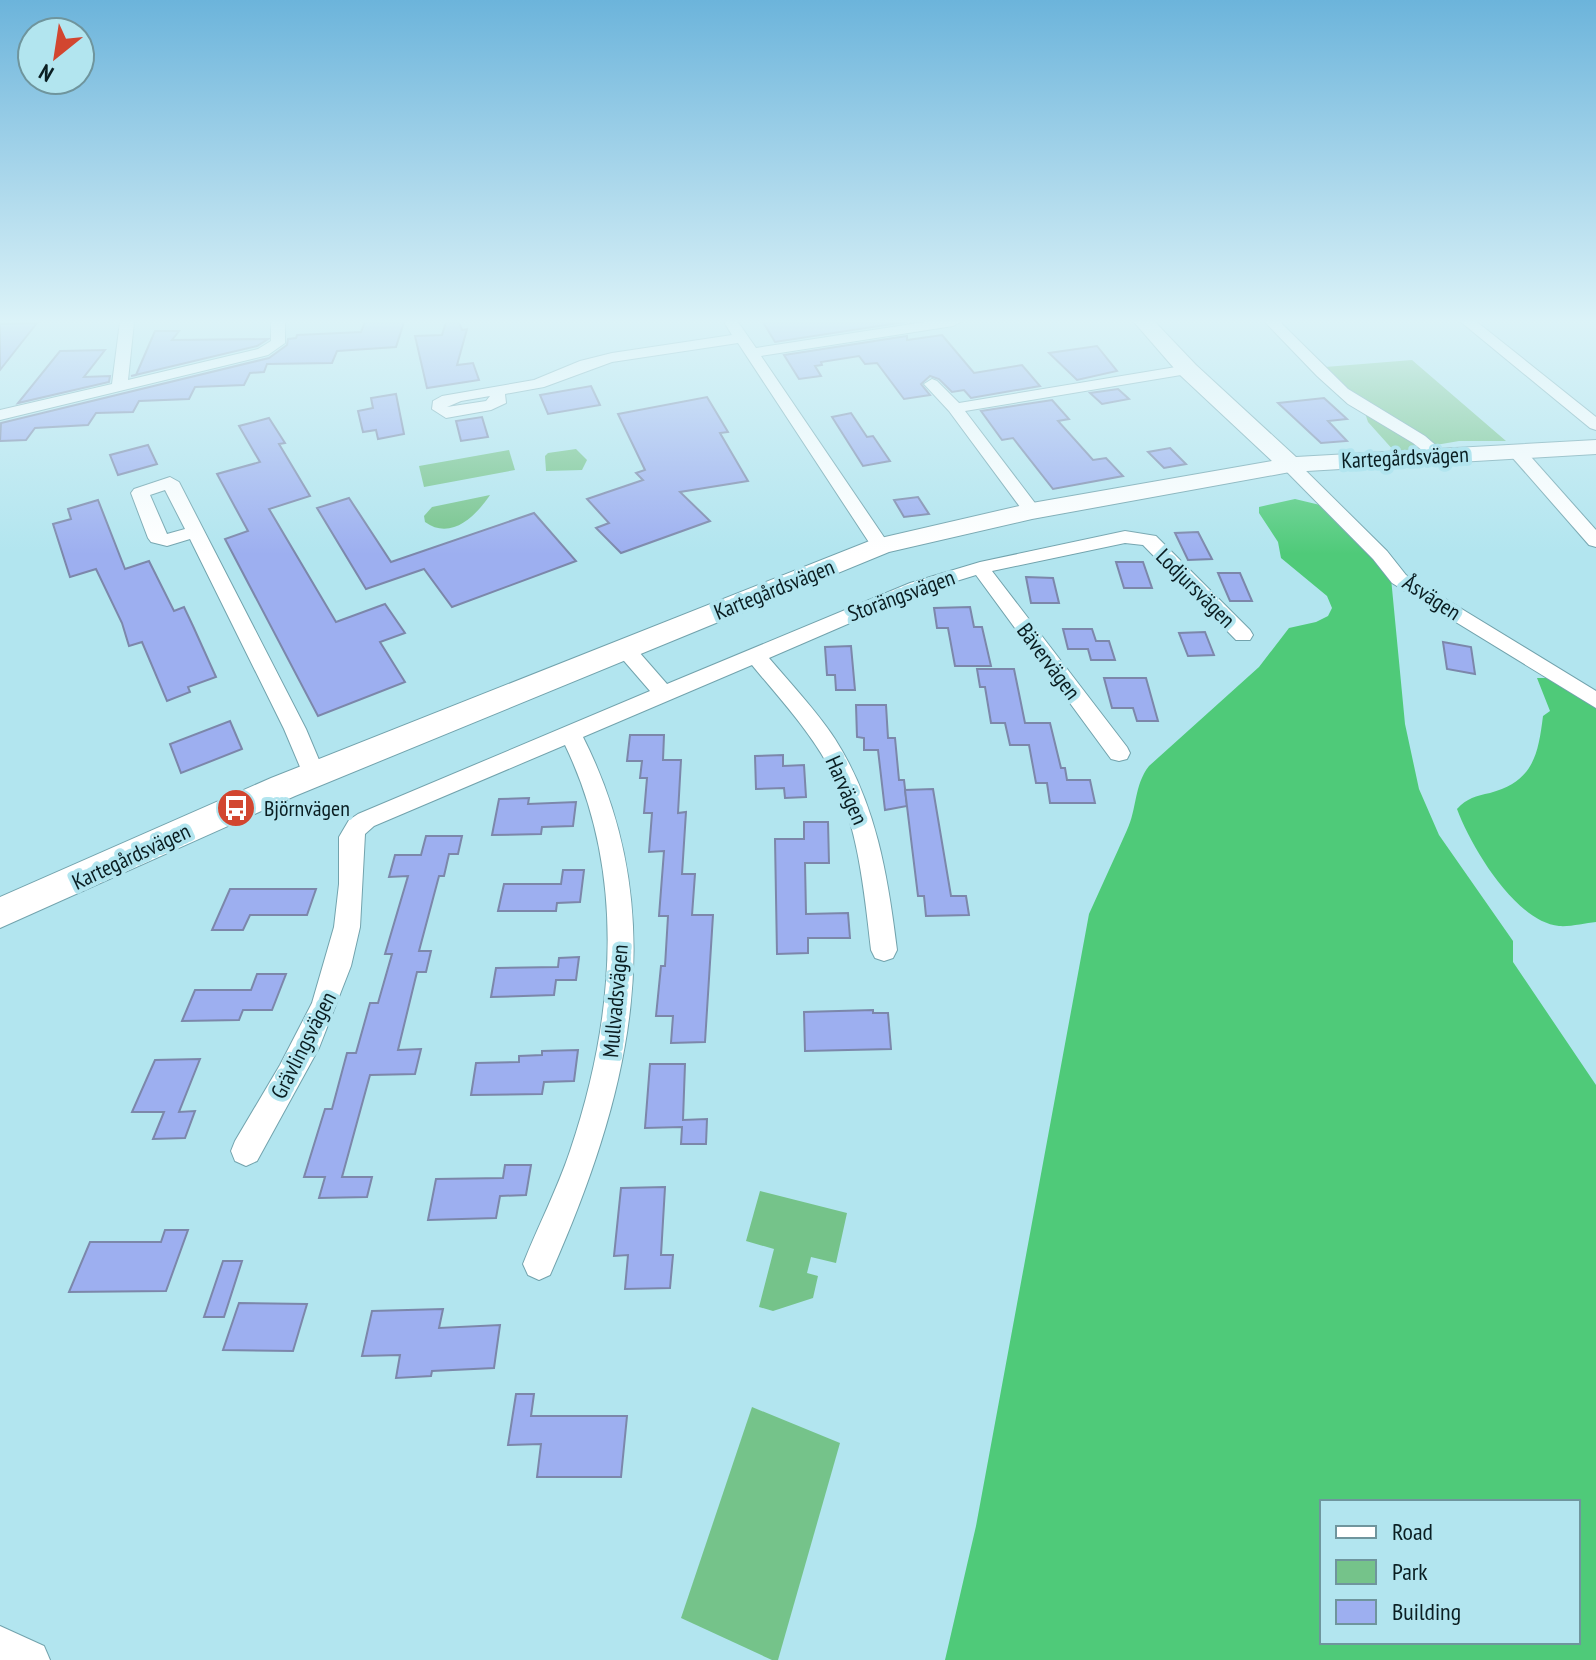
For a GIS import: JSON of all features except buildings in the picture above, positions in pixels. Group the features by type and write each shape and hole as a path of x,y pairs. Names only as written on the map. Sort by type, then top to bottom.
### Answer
{"street":[{"path":"0,415 66,399"},
{"path":"783,399 881,546"},
{"path":"947,399 1032,511"},
{"path":"955,408 1007,399"},
{"path":"1220,399 1290,465"},
{"path":"1352,399 1412,433 1439,455"},
{"path":"1564,399 1596,425"},
{"name":"Kartegårdsvägen","path":"0,913 314,774 881,546 1032,511 1290,465 1596,447"},
{"path":"1517,452 1596,541"},
{"name":"Åsvägen","path":"1290,465 1380,555 1399,579 1596,701"},
{"path":"195,532 295,729 314,774"},
{"name":"Storängsvägen","path":"351,837 366,820 904,591 980,568 1125,537 1149,540"},
{"name":"Lodjursvägen","path":"1149,540 1243,635"},
{"name":"Bävervägen","path":"980,568 1119,753"},
{"path":"625,649 663,693"},
{"name":"Harvägen","path":"754,654 828,746 848,787 868,837 884,950"},
{"name":"Mullvadsvägen","path":"539,1264 567,1206 596,1120 615,1033 622,964 613,855 598,796 570,733"},
{"name":"Grävlingsvägen","path":"246,1151 287,1081 330,997 351,912 351,837"},
{"path":"0,1646 30,1660"}],"green space":[{"path":"1458,399 1506,441 1459,441 1395,452 1368,422 1361,401"},
{"path":"576,449 587,460 582,470 546,471 545,456 548,453"},
{"path":"509,450 515,470 424,487 419,466"},
{"path":"490,495 478,511 462,524 444,529 425,522 424,516 432,507"},
{"path":"1295,499 1320,505 1391,578 1405,724 1419,789 1439,835 1513,941 1513,962 1596,1085 1596,1660 945,1660 976,1526 1089,914 1127,830 1141,781 1149,766 1259,667 1289,628 1316,622 1328,616 1332,608 1327,596 1281,558 1278,542 1259,513 1259,507"},
{"path":"1537,678 1548,678 1596,707 1596,922 1559,926 1527,911 1484,862 1457,809 1472,798 1516,782 1531,765 1539,743 1543,716 1550,711"},
{"path":"760,1191 847,1213 836,1263 811,1257 807,1273 818,1276 813,1298 773,1311 759,1307 774,1249 746,1241"},
{"path":"752,1407 840,1443 778,1660 681,1618"}],"place":[{"name":"Björnvägen","path":"236,808"}]}
